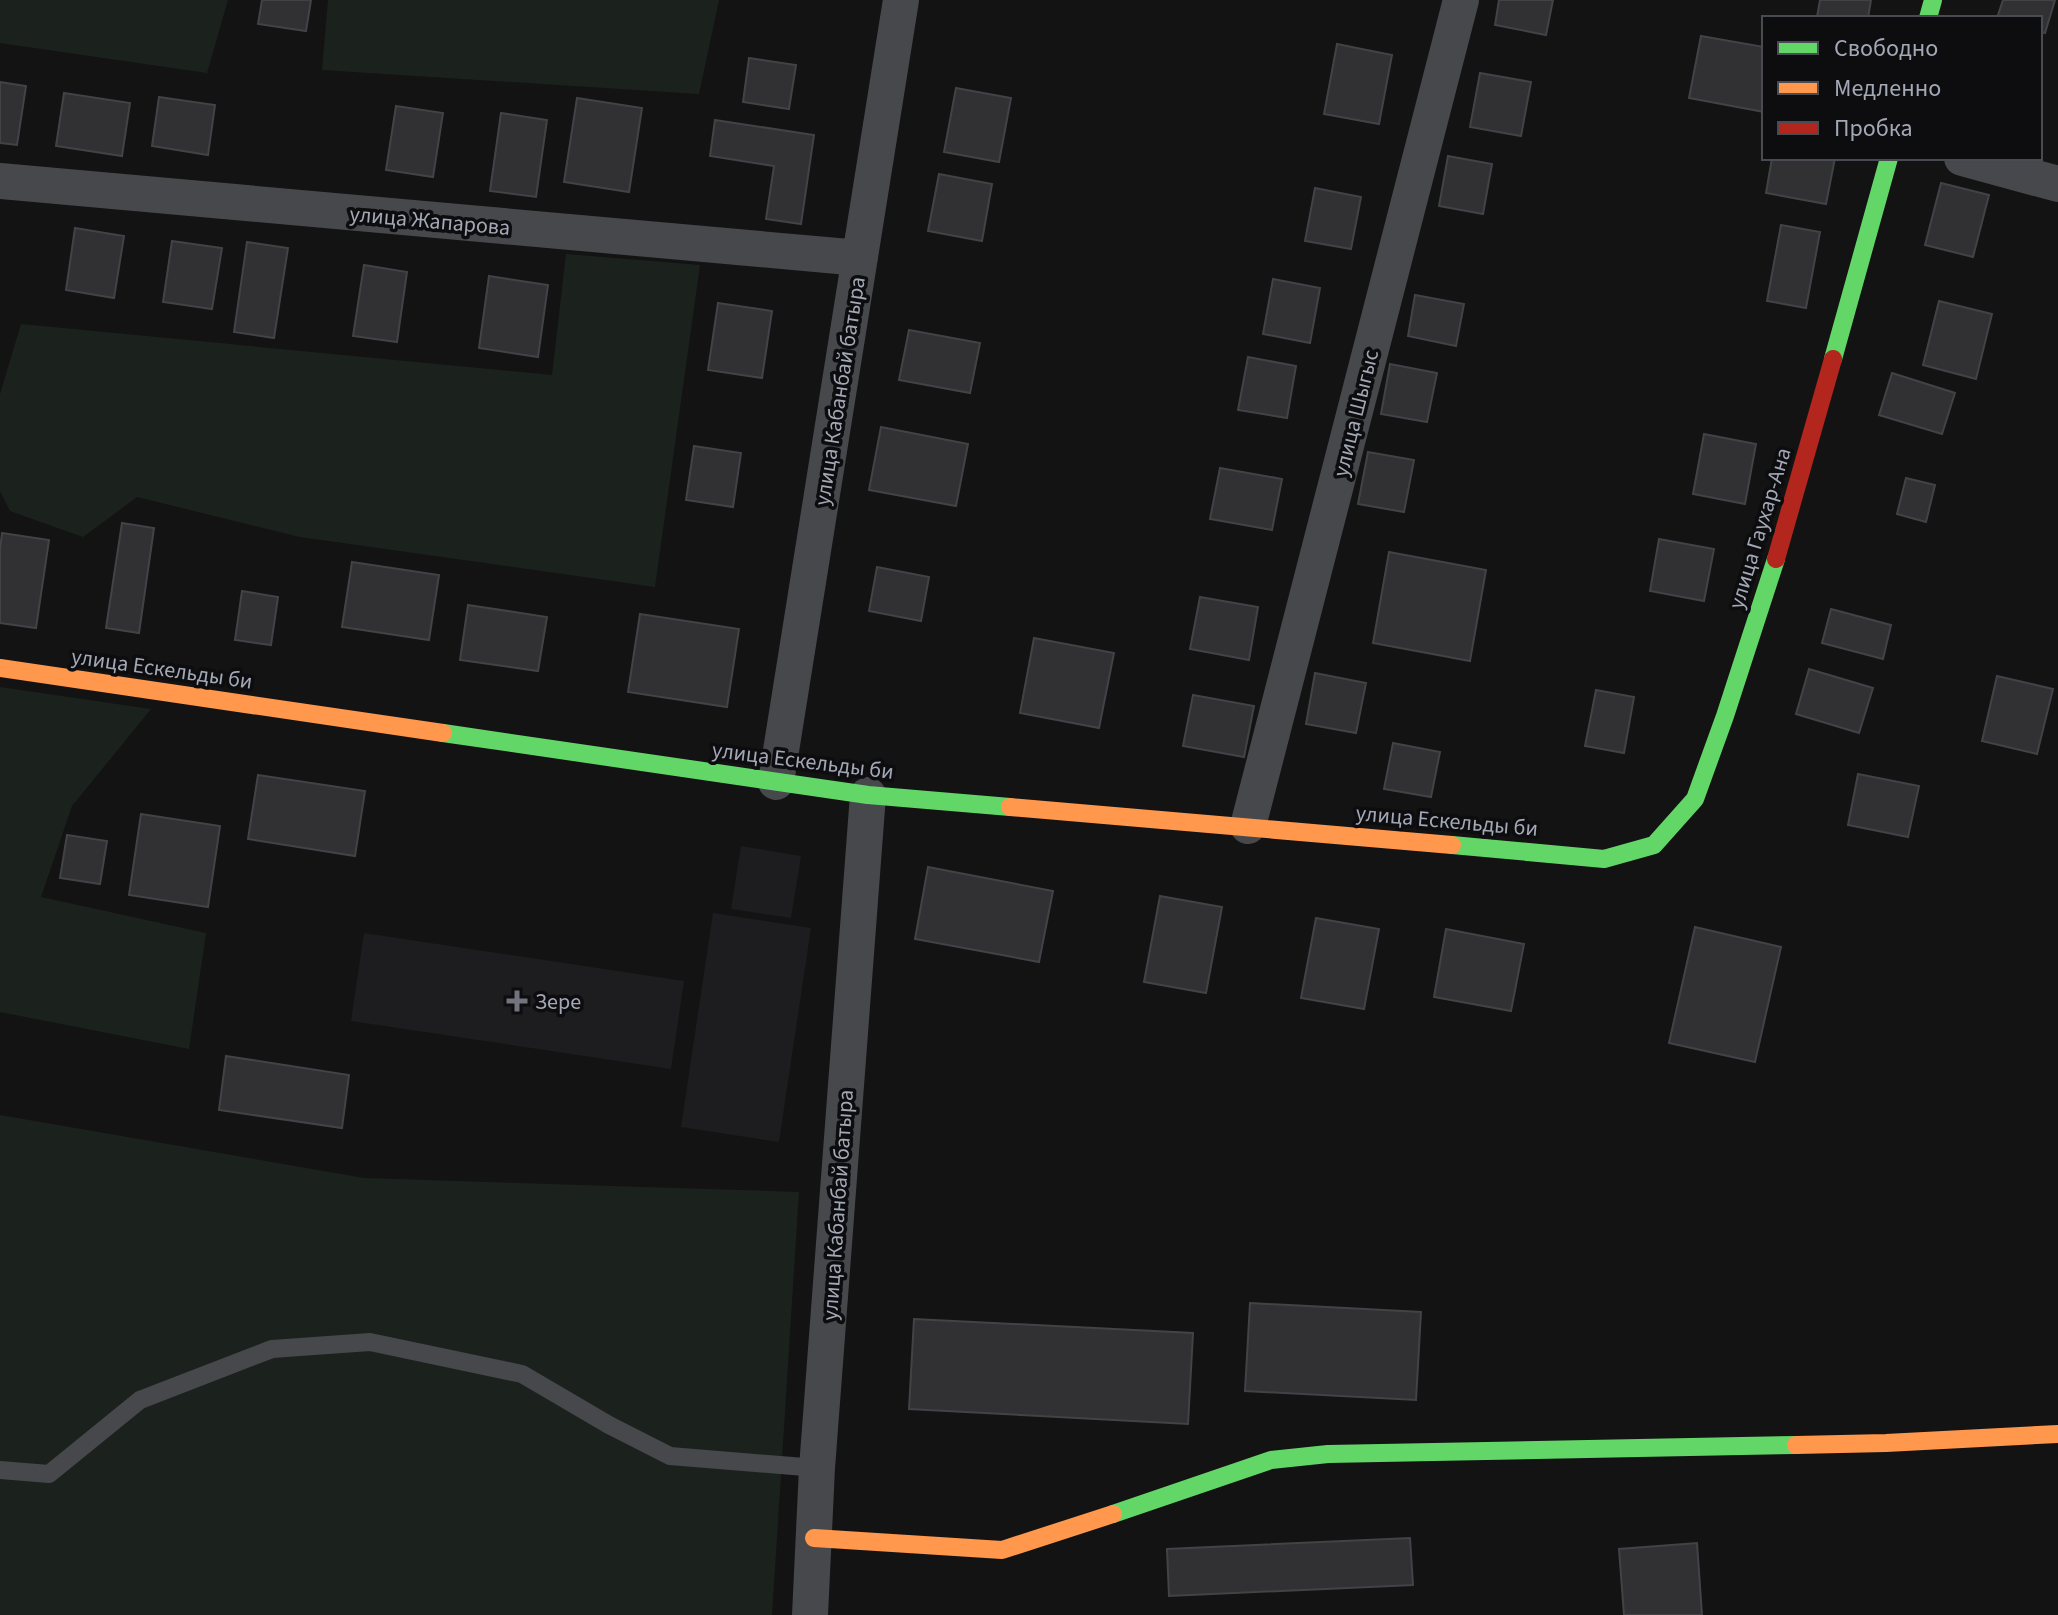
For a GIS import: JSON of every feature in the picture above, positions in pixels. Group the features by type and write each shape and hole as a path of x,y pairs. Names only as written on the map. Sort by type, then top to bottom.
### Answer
{"street":[{"name":"улица Кабанбай батыра","path":"776,782 901,0"},
{"name":"улица Шыгыс","path":"1248,826 1461,0"},
{"name":"улица Гаухар-Ана","path":"1604,859 1654,845 1695,799 1780,548 1888,160"},
{"path":"1969,160 2058,184"},
{"name":"улица Жапарова","path":"0,181 860,258"},
{"name":"улица Ескельды би","path":"0,668 868,795 1604,859"},
{"name":"улица Кабанбай батыра","path":"810,1615 817,1468 868,795"},
{"path":"814,1538 1002,1550 1271,1460 1328,1454 1886,1443 2058,1434"}],"lane":[{"path":"0,1470 49,1474 140,1400 272,1349 370,1342 522,1374 609,1425 670,1456 817,1468"}],"shaded area":[{"path":"0,0 228,0 207,73 0,43"},
{"path":"328,0 719,0 699,94 322,70"},
{"path":"566,254 700,265 655,587 300,537 137,497 83,537 10,511 0,491 0,394 21,324 552,375"},
{"path":"0,687 151,709 72,806 41,897 206,933 189,1049 0,1012"},
{"path":"741,846 801,856 791,918 731,909"},
{"path":"713,913 811,928 779,1142 681,1127"},
{"name":"Зере","path":"364,933 684,981 671,1069 351,1021"},
{"path":"0,1115 364,1178 799,1192 772,1615 0,1615"}],"building":[{"path":"262,0 311,0 306,31 258,24"},
{"path":"1499,0 1553,0 1546,35 1495,25"},
{"path":"1820,0 1871,0 1868,16 1817,16"},
{"path":"2003,0 2055,0 2045,33 2042,32 2042,16 1998,16"},
{"path":"1701,36 1762,47 1762,112 1689,98"},
{"path":"1337,44 1392,55 1379,124 1324,114"},
{"path":"749,58 796,65 789,109 743,102"},
{"path":"1480,73 1531,82 1521,136 1470,127"},
{"path":"0,82 26,86 17,145 0,143"},
{"path":"956,88 1011,98 999,162 944,152"},
{"path":"64,93 130,103 122,156 56,146"},
{"path":"159,97 215,105 208,155 152,146"},
{"path":"577,98 642,108 629,192 564,182"},
{"path":"396,106 443,113 433,177 386,170"},
{"path":"501,113 547,120 536,197 490,191"},
{"path":"715,120 814,135 801,224 766,219 774,166 710,156"},
{"path":"1448,156 1492,164 1483,214 1439,206"},
{"path":"1772,160 1835,160 1826,204 1766,193"},
{"path":"939,174 992,184 982,241 928,231"},
{"path":"1941,183 1989,195 1973,257 1925,245"},
{"path":"1315,188 1361,197 1351,249 1305,241"},
{"path":"1781,225 1820,232 1806,308 1767,301"},
{"path":"75,228 124,236 114,298 66,290"},
{"path":"172,241 222,248 212,309 163,302"},
{"path":"247,242 288,248 274,338 234,332"},
{"path":"364,265 407,272 397,342 353,336"},
{"path":"489,276 548,285 538,357 479,348"},
{"path":"1273,279 1320,288 1310,343 1263,334"},
{"path":"1415,295 1464,304 1456,346 1408,336"},
{"path":"1939,301 1992,314 1976,379 1923,365"},
{"path":"718,303 772,311 762,378 708,370"},
{"path":"909,330 980,343 970,393 899,380"},
{"path":"1248,357 1296,366 1287,418 1238,410"},
{"path":"1390,364 1437,373 1427,422 1381,414"},
{"path":"1892,373 1955,393 1942,434 1879,415"},
{"path":"881,427 968,444 956,506 869,490"},
{"path":"1704,434 1756,444 1745,504 1693,494"},
{"path":"694,446 741,453 733,507 686,500"},
{"path":"1368,452 1414,460 1404,512 1358,504"},
{"path":"1220,468 1282,479 1272,530 1210,519"},
{"path":"1906,478 1935,485 1926,522 1897,514"},
{"path":"122,523 154,528 139,633 106,628"},
{"path":"2,533 49,540 36,628 0,623"},
{"path":"1659,539 1714,549 1704,601 1650,591"},
{"path":"1389,552 1486,570 1470,661 1373,643"},
{"path":"352,562 439,575 429,640 342,627"},
{"path":"877,567 929,577 921,621 869,611"},
{"path":"242,591 278,597 271,645 235,640"},
{"path":"1200,597 1258,607 1249,660 1190,649"},
{"path":"468,605 547,617 538,671 460,660"},
{"path":"1831,609 1891,625 1883,659 1822,643"},
{"path":"640,614 739,629 727,707 628,692"},
{"path":"1034,638 1114,653 1099,728 1020,713"},
{"path":"1809,669 1873,688 1859,733 1796,714"},
{"path":"1315,673 1366,683 1356,733 1306,724"},
{"path":"1997,676 2053,689 2037,754 1982,741"},
{"path":"1596,690 1634,697 1624,753 1585,746"},
{"path":"1193,695 1254,706 1244,757 1183,746"},
{"path":"1393,743 1440,752 1431,797 1384,789"},
{"path":"1858,774 1919,786 1908,837 1848,825"},
{"path":"258,775 365,791 355,856 248,839"},
{"path":"141,814 220,826 208,907 129,895"},
{"path":"67,835 107,841 100,884 60,878"},
{"path":"928,867 1053,891 1039,962 915,939"},
{"path":"1160,896 1222,907 1206,993 1144,982"},
{"path":"1316,918 1379,929 1364,1009 1301,998"},
{"path":"1695,927 1781,947 1755,1062 1669,1043"},
{"path":"1446,929 1524,944 1511,1011 1434,997"},
{"path":"226,1056 349,1075 342,1128 219,1110"},
{"path":"1250,1303 1421,1312 1416,1400 1245,1391"},
{"path":"914,1319 1193,1333 1188,1424 909,1409"},
{"path":"1410,1538 1413,1585 1169,1596 1167,1549"},
{"path":"1697,1543 1702,1615 1624,1615 1619,1549"}],"traffic: fast":[{"path":"1929,16 1933,0"},
{"path":"1833,359 1888,160"},
{"path":"1452,845 1604,859 1654,845 1695,799 1776,559"},
{"path":"443,733 868,795 1010,807"},
{"path":"1113,1514 1271,1460 1328,1454 1796,1445"}],"traffic: slow":[{"path":"0,668 443,733"},
{"path":"1010,807 1452,845"},
{"path":"1796,1445 2058,1434"},
{"path":"814,1538 1002,1550 1113,1514"}],"traffic: jam":[{"path":"1776,559 1833,359"}],"place":[{"name":"Зере","path":"517,1001"}]}
